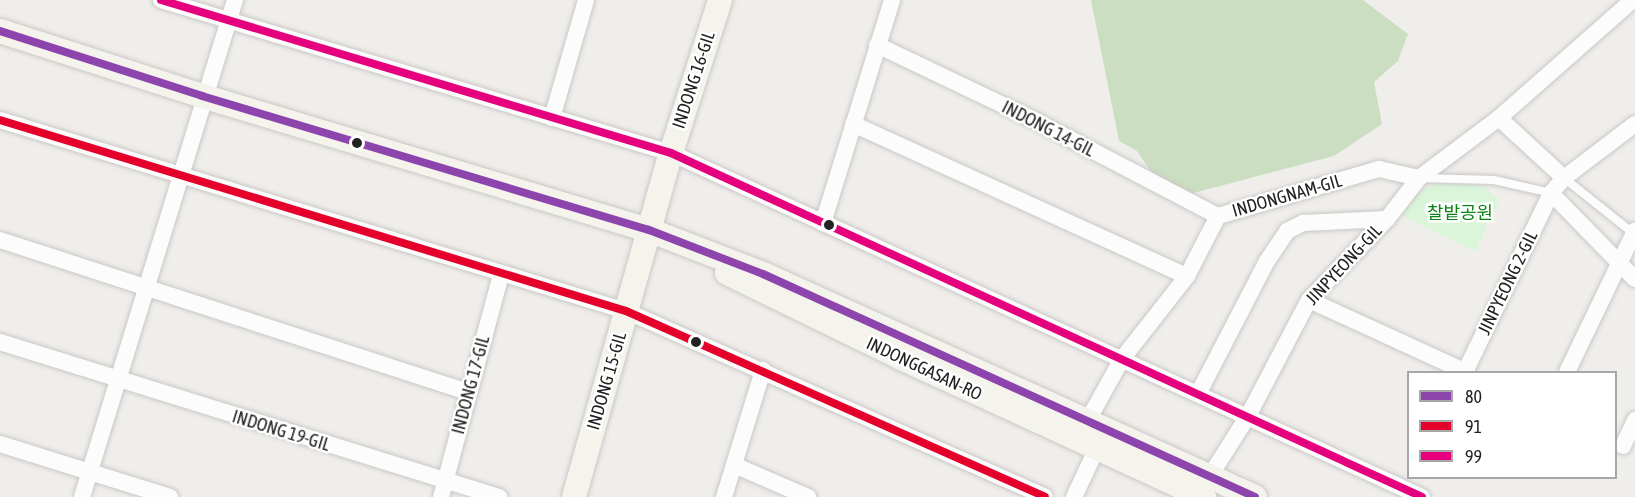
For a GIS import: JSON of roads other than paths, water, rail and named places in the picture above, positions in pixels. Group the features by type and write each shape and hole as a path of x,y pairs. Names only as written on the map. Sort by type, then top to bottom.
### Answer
{"main road":[{"name":"INDONG 16-GIL","path":"649,230 720,0"},
{"name":"INDONGGASAN-RO","path":"0,31 202,96 649,230 763,274 1088,420 1207,487"},
{"name":"INDONGGASAN-RO","path":"649,230 764,294 1097,448 1207,487 1255,497"},
{"name":"INDONG 15-GIL","path":"574,497 649,230"}],"street":[{"path":"160,0 671,153 1422,497"},
{"path":"82,497 202,96 235,0"},
{"path":"552,118 586,0"},
{"path":"823,223 892,0"},
{"name":"JINPYEONG-GIL","path":"1207,487 1248,416 1309,300 1387,219 1419,178 1499,118 1634,0"},
{"name":"INDONG 14-GIL","path":"877,45 1036,121 1218,216"},
{"path":"1499,118 1564,178"},
{"path":"0,120 626,311 1045,497"},
{"path":"853,124 1187,276"},
{"name":"JINPYEONG 2-GIL","path":"1466,371 1551,193 1564,178 1635,124"},
{"name":"INDONGNAM-GIL","path":"1088,420 1122,359 1187,276 1218,216 1378,169 1419,178"},
{"path":"1551,193 1635,279"},
{"name":"INDONGNAM-GIL","path":"1198,394 1266,261 1287,231 1303,224 1387,219"},
{"path":"1567,371 1634,232"},
{"path":"0,240 469,392"},
{"name":"INDONG 17-GIL","path":"443,489 501,274"},
{"name":"JINPYEONG 2-GIL","path":"1309,300 1464,371"},
{"name":"INDONG 19-GIL","path":"0,342 443,489"},
{"path":"724,497 763,370"},
{"path":"1625,446 1635,420"},
{"path":"0,444 170,497"},
{"path":"1074,497 1097,448"},
{"path":"734,465 808,497"},
{"path":"443,489 499,497"}],"lane":[{"path":"1419,178 1494,180 1551,193"},
{"path":"1564,178 1634,232"}],"park label":[{"name":"찰밭공원","path":"1460,213"}]}
